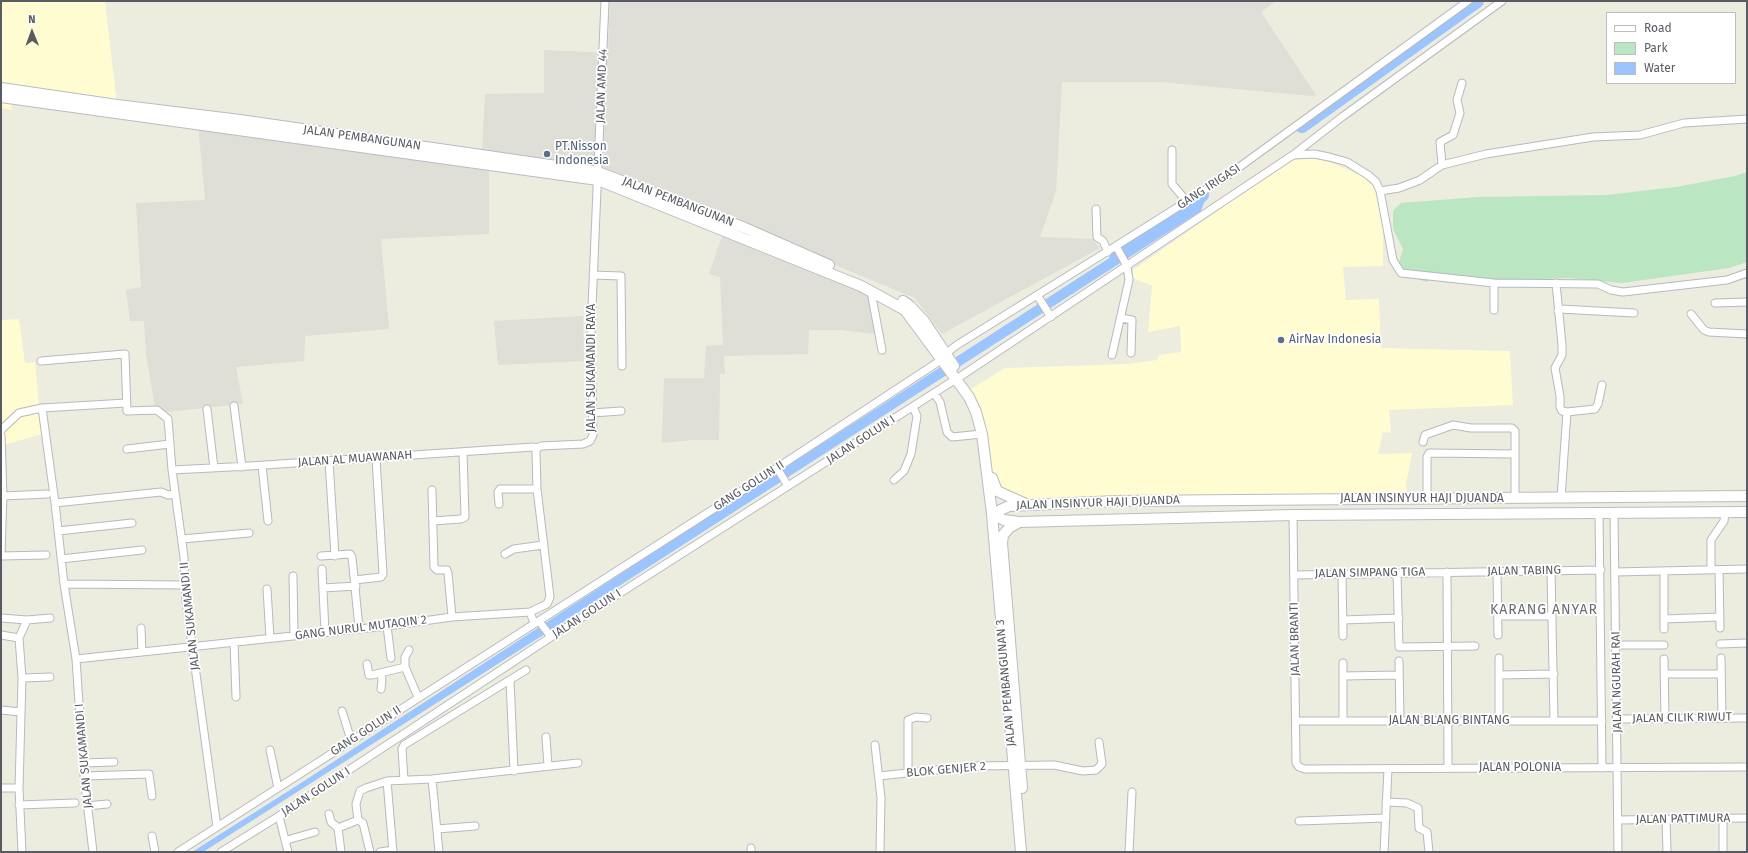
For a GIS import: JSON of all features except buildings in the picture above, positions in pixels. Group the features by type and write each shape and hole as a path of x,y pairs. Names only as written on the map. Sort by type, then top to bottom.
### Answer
{"main road":[{"name":"JALAN PEMBANGUNAN","path":"1,88 117,105 240,120 598,176 745,228 892,294 910,306 924,321 944,357"},
{"name":"JALAN PEMBANGUNAN","path":"1,97 598,176 874,292 905,310 944,357 979,407 986,426 991,473 995,489 1026,504"},
{"name":"JALAN PEMBANGUNAN","path":"957,376 976,412 982,434 992,514"},
{"name":"JALAN INSINYUR HAJI DJUANDA","path":"992,514 1009,506 1026,504 1116,501 1747,496"},
{"path":"1396,499 1396,514"},
{"path":"1414,499 1414,514"},
{"path":"1116,501 1120,507 1116,519"},
{"name":"JALAN INSINYUR HAJI DJUANDA","path":"992,514 1004,520 1019,522 1293,515 1747,512"},
{"name":"JALAN PEMBANGUNAN 3","path":"992,514 1026,852"},
{"name":"JALAN PEMBANGUNAN 3","path":"1019,522 1009,528 1003,535 1002,543 1018,766 1021,852"}],"street":[{"name":"JALAN AMD 44","path":"598,176 605,1"},
{"name":"GANG IRIGASI","path":"944,357 957,345 1039,298 1108,252 1118,249 1279,139 1468,1"},
{"name":"JALAN GOLUN I","path":"221,852 280,816 550,636 787,484 934,393 1049,314 1293,155 1342,117 1502,1"},
{"path":"1442,164 1440,142 1453,134 1460,114 1457,100 1462,83"},
{"path":"1380,191 1399,188 1420,180 1442,164 1486,154 1593,137 1640,135 1684,123 1747,119"},
{"path":"1172,150 1172,184 1183,197 1185,202"},
{"path":"1293,155 1314,154 1329,156 1347,162 1368,175 1376,182 1380,191 1393,260 1401,273 1494,283 1598,284 1611,290 1623,292 1727,280 1747,273"},
{"name":"JALAN SUKAMANDI RAYA","path":"537,448 541,446 583,444 590,441 593,435 591,331 598,176"},
{"path":"1096,209 1097,237 1103,241 1108,252"},
{"path":"1112,355 1130,280 1126,263 1118,249"},
{"path":"593,275 620,276 622,366"},
{"path":"1494,283 1494,310"},
{"path":"1556,283 1562,350 1562,355 1555,368 1560,396 1560,408 1562,411 1567,412 1595,409 1598,404 1602,385"},
{"path":"874,292 872,297 882,350"},
{"path":"1039,298 1049,314"},
{"path":"1715,303 1747,302"},
{"path":"1558,311 1560,309 1634,313"},
{"path":"1691,314 1704,330 1710,332 1747,334"},
{"path":"1121,318 1132,320 1131,353"},
{"path":"1,430 19,413 42,408 126,403 124,354 41,361"},
{"name":"GANG GOLUN II","path":"178,852 418,697 538,623 777,469 944,357"},
{"path":"934,393 940,402 947,432 952,437 982,434"},
{"name":"JALAN SUKAMANDI II","path":"126,403 126,410 128,411 157,410 168,419 172,470 182,539 192,647 217,827"},
{"path":"234,406 242,467"},
{"path":"894,480 904,471 911,454 917,416 912,407"},
{"name":"JALAN SUKAMANDI I","path":"42,408 64,584 76,659 84,776 93,852"},
{"path":"207,410 214,468"},
{"path":"592,413 621,411"},
{"path":"1561,498 1567,412"},
{"path":"1423,442 1425,435 1453,425 1471,428 1512,428 1515,431 1516,498"},
{"path":"1,435 4,496 1,555 46,555"},
{"path":"127,449 170,444"},
{"name":"JALAN AL MUAWANAH","path":"172,470 262,466 533,447 537,448"},
{"path":"537,448 537,490 550,597 547,604 530,612 550,636"},
{"path":"433,522 461,519 465,517 463,453"},
{"path":"1427,499 1427,457 1429,453 1515,454"},
{"path":"323,588 381,577 383,574 376,458"},
{"path":"328,461 334,556"},
{"path":"262,466 268,521"},
{"path":"777,469 787,484"},
{"path":"499,504 498,492 500,489 537,490"},
{"path":"432,490 434,567 437,570 447,570 452,617"},
{"path":"55,503 161,492 168,495 176,494"},
{"path":"4,496 47,494"},
{"path":"1599,512 1601,570 1602,768"},
{"name":"JALAN NGURAH RAI","path":"1614,512 1618,719 1618,852"},
{"path":"1710,570 1710,540 1724,521 1725,512"},
{"name":"JALAN BRANTI","path":"1293,515 1296,763"},
{"path":"58,531 132,523"},
{"path":"182,539 249,534"},
{"path":"505,554 514,549 543,546"},
{"path":"61,559 142,550"},
{"path":"322,556 351,555 360,628"},
{"path":"322,569 325,632"},
{"path":"1615,572 1747,569"},
{"name":"JALAN TABING","path":"1446,572 1601,570"},
{"path":"1719,570 1720,628"},
{"path":"1551,571 1554,721"},
{"path":"1664,571 1664,629"},
{"path":"1446,572 1448,646 1448,768"},
{"name":"JALAN SIMPANG TIGA","path":"1294,575 1446,572"},
{"path":"1497,572 1498,635"},
{"path":"1397,573 1399,647 1475,646"},
{"path":"1342,574 1343,636"},
{"path":"293,576 294,635"},
{"path":"64,584 186,585"},
{"path":"267,589 270,638"},
{"path":"547,604 550,608 556,611"},
{"name":"GANG NURUL MUTAQIN 2","path":"76,659 387,626 452,617 530,612"},
{"path":"1498,616 1552,616"},
{"path":"1664,619 1720,617"},
{"path":"1,618 27,620 50,618"},
{"path":"1343,620 1399,618"},
{"path":"22,852 19,788 22,678 19,638 27,620"},
{"path":"387,626 391,658"},
{"path":"141,628 142,652"},
{"path":"1,635 19,638"},
{"path":"234,642 236,697"},
{"path":"1616,645 1664,644"},
{"path":"1720,644 1747,644"},
{"path":"409,650 405,657 405,667 418,697"},
{"path":"1499,658 1499,721"},
{"path":"1720,658 1722,718"},
{"path":"1664,660 1665,719"},
{"path":"1399,661 1400,721"},
{"path":"1343,663 1344,721"},
{"path":"368,664 369,674 381,674 405,667"},
{"path":"404,780 402,750 404,745 526,670"},
{"path":"381,674 381,689"},
{"path":"1499,675 1554,674"},
{"path":"1664,674 1721,674"},
{"path":"1343,676 1399,675"},
{"path":"22,678 50,677"},
{"path":"510,680 514,771"},
{"path":"1,710 21,712"},
{"path":"342,711 351,740"},
{"path":"908,773 908,720 916,717 927,718"},
{"name":"JALAN CILIK RIWUT","path":"1618,719 1747,718"},
{"name":"JALAN BLANG BINTANG","path":"1296,721 1602,721"},
{"path":"546,737 548,766"},
{"name":"BLOK GENJER 2","path":"879,776 973,766 1054,765 1083,771 1096,770 1102,764 1098,742"},
{"path":"875,745 881,798 880,852"},
{"path":"270,750 278,788"},
{"path":"83,763 114,762"},
{"path":"358,820 356,804 360,791 387,781 432,779 578,763"},
{"name":"JALAN POLONIA","path":"1296,763 1304,769 1747,767"},
{"path":"1384,852 1388,769"},
{"path":"84,776 149,774 152,796"},
{"path":"432,779 439,852"},
{"path":"380,852 393,851 387,781"},
{"path":"1,788 19,788"},
{"path":"1129,852 1132,792"},
{"path":"1386,802 1407,803 1418,808 1418,828 1427,832 1429,852"},
{"path":"20,805 75,803"},
{"path":"87,806 107,804"},
{"path":"328,814 331,822 338,828 341,852"},
{"path":"280,816 288,852"},
{"path":"1298,821 1386,818"},
{"path":"1723,818 1723,852"},
{"name":"JALAN PATTIMURA","path":"1618,820 1747,818"},
{"path":"1666,819 1667,852"},
{"path":"338,828 358,820"},
{"path":"358,820 363,823 370,852"},
{"path":"436,828 475,826"},
{"path":"286,840 315,832"},
{"path":"152,836 155,852"}],"shaded area":[{"path":"1,1 105,1 117,104 10,90 12,110 1,108"},
{"path":"610,1 1276,1 1261,12 1316,95 1312,96 1161,82 1062,82 1056,191 1040,237 1092,239 1100,248 942,334 915,298 601,168 482,152 485,94 544,93 544,50 608,53"},
{"path":"198,124 489,164 489,234 381,239 389,329 305,336 304,361 236,367 243,404 156,413 146,354 144,321 130,321 126,290 141,287 136,203 205,200"},
{"name":"AirNav Indonesia","path":"1320,158 1365,177 1375,187 1383,228 1383,266 1343,267 1346,300 1379,299 1381,348 1510,351 1513,405 1389,410 1391,433 1383,432 1378,454 1412,453 1406,484 1407,499 1026,504 995,489 969,390 1005,368 1127,364 1157,360 1159,355 1181,352 1180,326 1148,332 1152,286 1133,278 1133,270 1290,160"},
{"path":"724,230 874,290 874,334 841,330 809,330 808,354 724,356 725,374 720,374 719,440 692,440 662,443 664,378 704,378 706,346 723,345 720,277 709,274"},
{"path":"583,316 584,361 498,365 494,321"},
{"path":"19,319 25,363 35,362 42,434 1,446 1,320"}],"green space":[{"path":"1747,172 1747,262 1729,268 1622,283 1569,278 1485,281 1434,277 1426,282 1396,272 1403,249 1393,229 1393,211 1401,203 1478,197 1606,195 1676,187 1735,176"}],"water":[{"path":"1207,195 1201,211 540,637 203,852 192,852 301,783 637,563"}],"waterway":[{"path":"1302,126 1477,1"},
{"path":"1116,255 1202,195"}],"place":[{"name":"PT.Nisson Indonesia","path":"547,154"},
{"name":"AirNav Indonesia","path":"1281,340"}],"district":[{"name":"KARANG ANYAR","path":"1544,610"}]}
